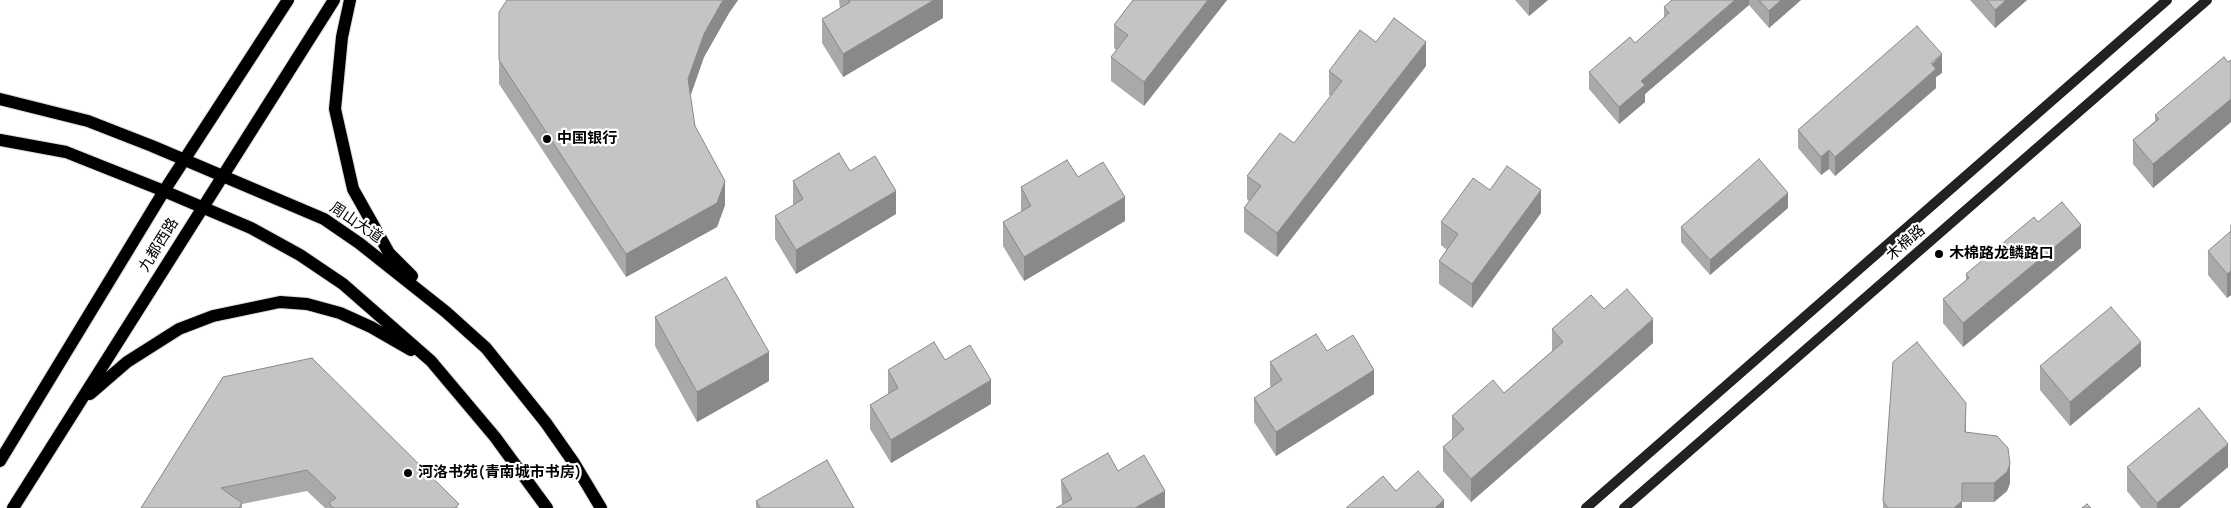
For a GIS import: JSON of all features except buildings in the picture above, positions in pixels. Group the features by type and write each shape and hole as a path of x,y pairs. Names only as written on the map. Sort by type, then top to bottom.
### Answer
{"main road":[{"name":"九都西路","path":"0,461 164,191 288,0"},
{"name":"九都西路","path":"13,508 334,0"},
{"path":"350,0 342,37 335,109 353,189 389,253 446,312"},
{"name":"木棉路","path":"1586,508 2167,0"},
{"name":"木棉路","path":"1624,508 2207,0"},
{"name":"周山大道","path":"0,100 88,121 184,159 324,219 359,242 446,312 486,348 519,387 574,463 601,508"},
{"path":"0,140 66,152 250,228 300,255 343,284 431,361 495,437 547,508"},
{"path":"78,404 127,362 179,328 221,314 280,302 307,304 340,313 371,327 431,361"}],"place":[{"name":"中国银行","path":"547,139"},
{"name":"木棉路龙鳞路口","path":"1939,254"},
{"name":"河洛书苑(青南城市书房)","path":"408,473"}]}
